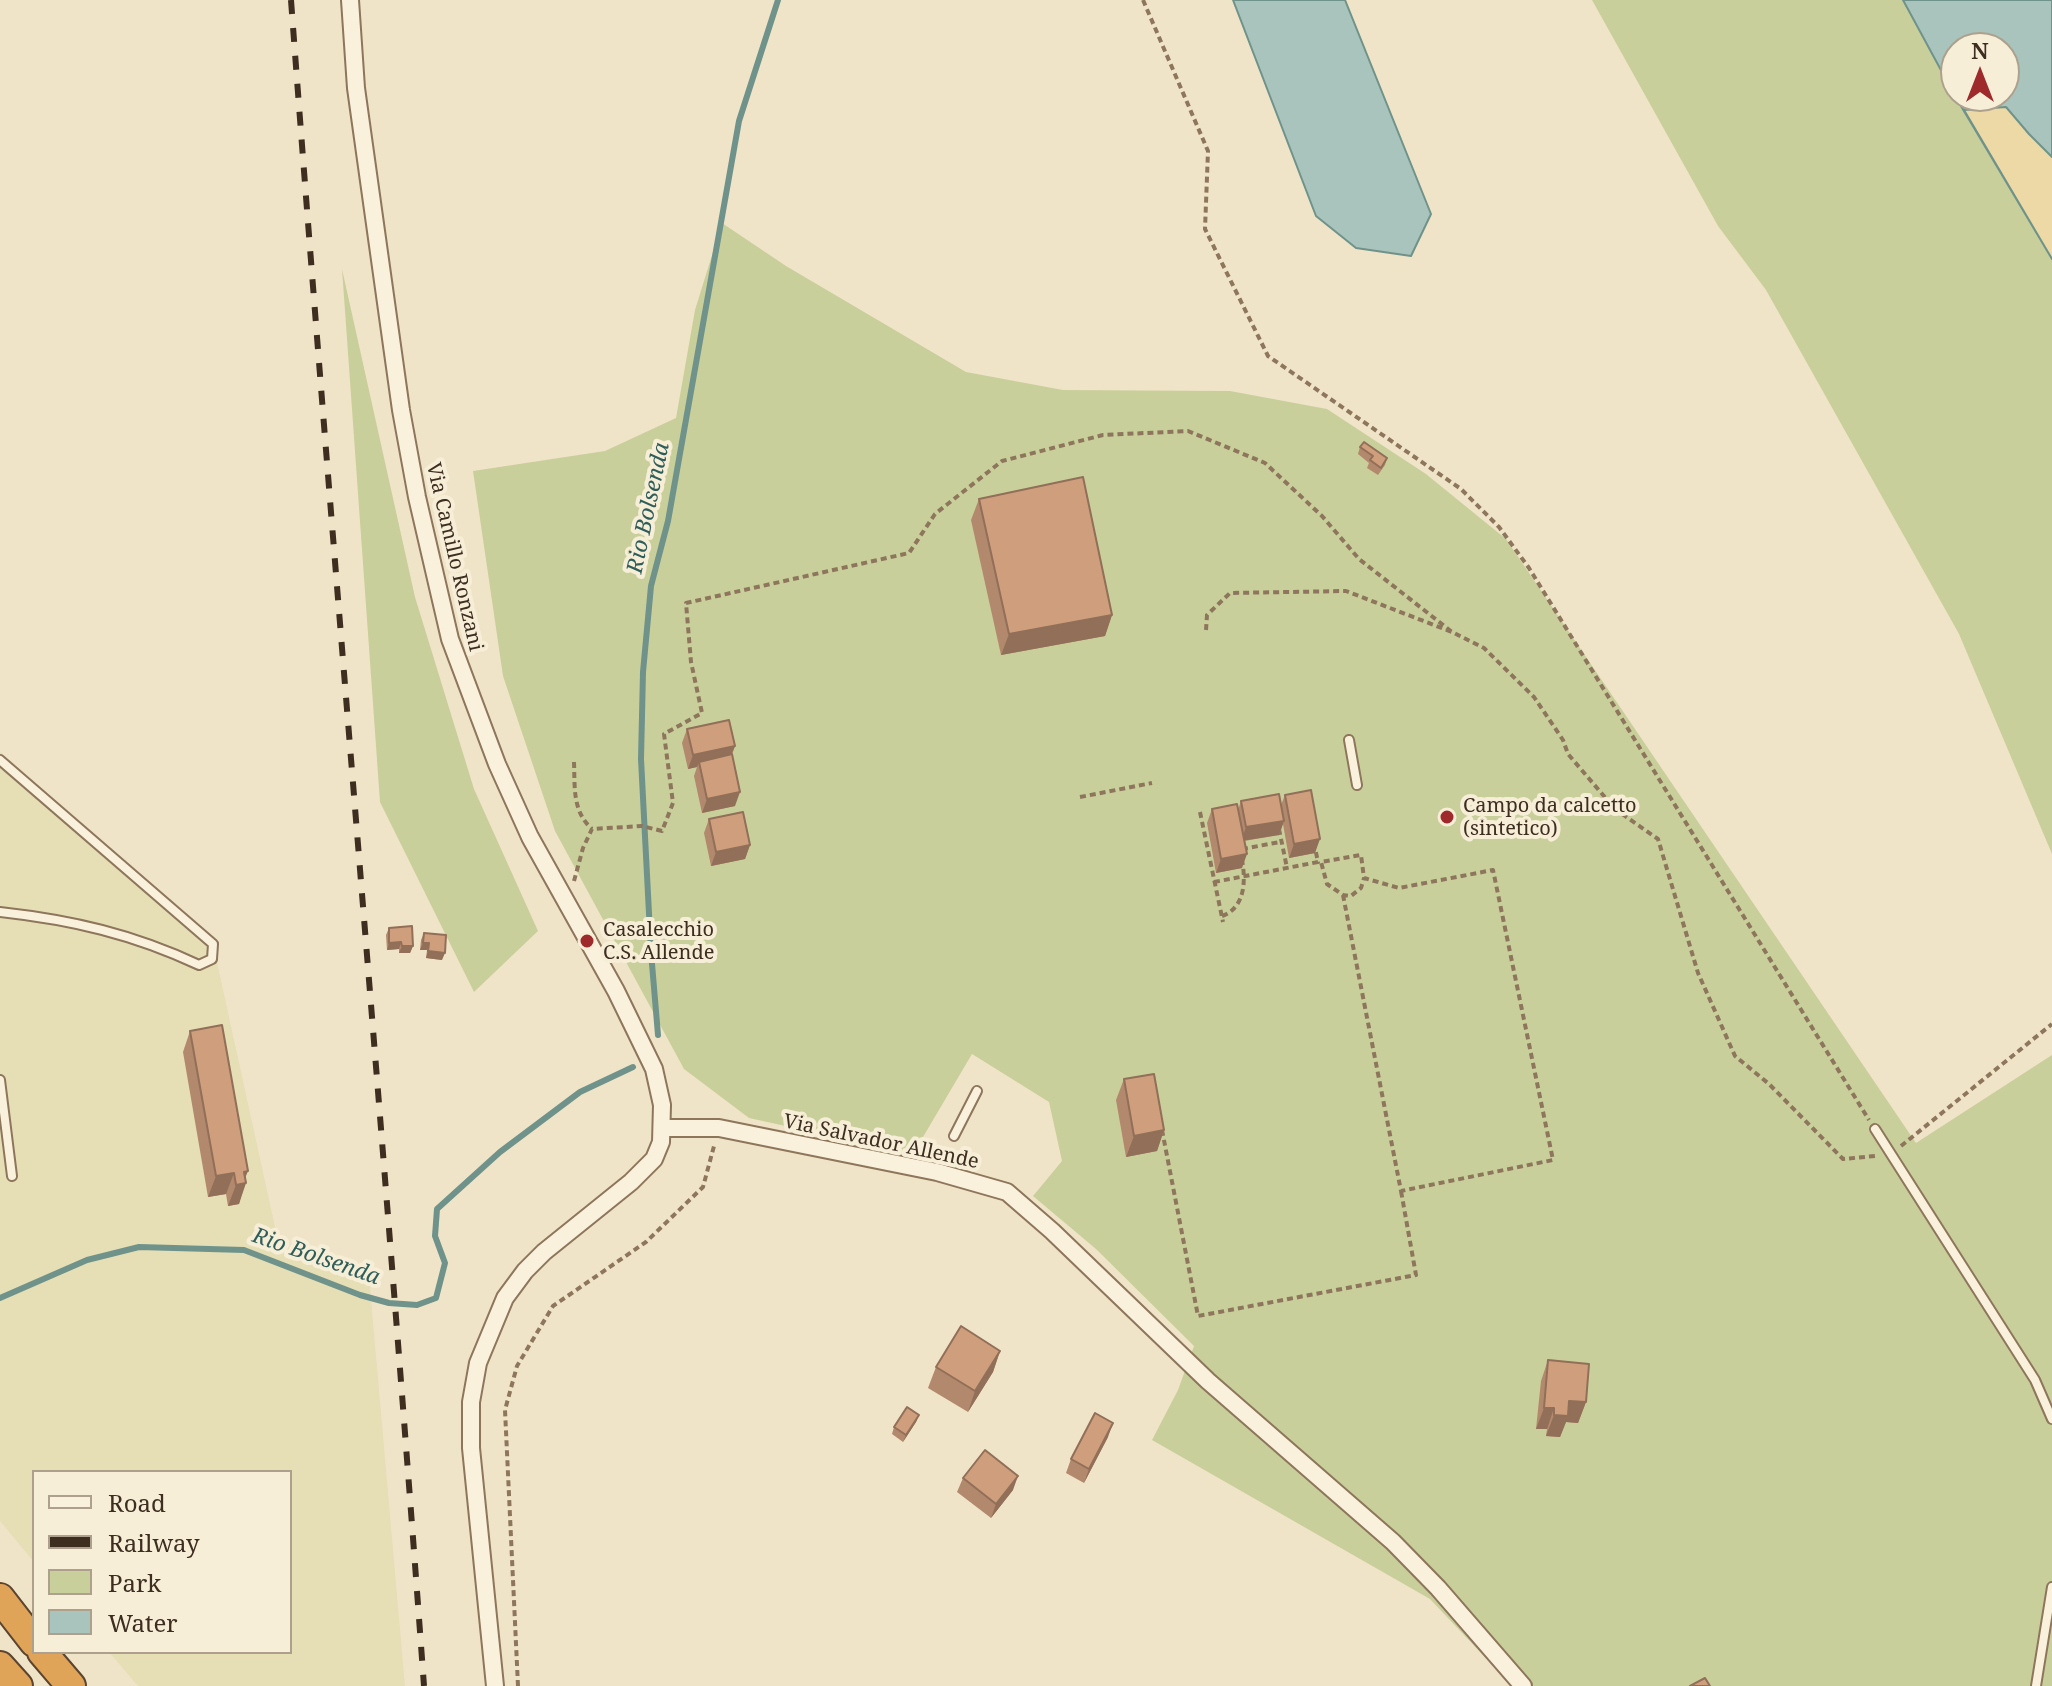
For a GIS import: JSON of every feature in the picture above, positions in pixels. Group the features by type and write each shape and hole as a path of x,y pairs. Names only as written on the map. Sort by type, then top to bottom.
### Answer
{"highway":[{"path":"0,1598 32,1639"},
{"path":"44,1654 71,1686"},
{"path":"0,1666 18,1686"}],"street":[{"name":"Via Camillo Ronzani","path":"350,0 356,88 401,410 417,497 450,639 497,764 530,837 616,991 654,1069 661,1097 663,1128"},
{"name":"Via Salvador Allende","path":"663,1128 719,1128 937,1172 1007,1192 1052,1231 1208,1381 1393,1542 1438,1588 1523,1686"},
{"path":"495,1686 471,1448 471,1402 478,1363 505,1298 525,1271 654,1159 663,1128"}],"lane":[{"path":"1349,740 1357,785"},
{"path":"0,760 213,944 212,959 199,965 142,940 86,924 0,912"},
{"path":"0,1080 12,1176"},
{"path":"954,1136 977,1091"},
{"path":"1875,1129 2035,1380 2052,1419"},
{"path":"2036,1686 2052,1587"}],"path":[{"path":"1143,0 1208,151 1205,229 1268,356 1461,489 1499,527 1537,581 1875,1129"},
{"path":"574,762 580,819 592,829 642,826 662,831 673,803 664,734 702,713 691,662 686,603 909,553 935,514 1002,461 1103,435 1188,431 1265,463 1322,516 1359,559 1452,632"},
{"path":"1206,630 1207,615 1230,593 1346,591 1452,632 1484,648 1534,697 1563,740 1568,754 1615,809 1658,839 1698,973 1735,1056 1769,1084 1843,1159 1892,1153 2052,1024"},
{"path":"1080,797 1152,783"},
{"path":"1200,812 1222,919 1237,905 1243,893 1245,876 1240,850 1281,842"},
{"path":"1279,828 1287,868"},
{"path":"568,906 583,848 592,829"},
{"path":"1214,882 1319,862 1361,855 1364,878 1361,888 1351,896 1343,895 1327,884 1319,862 1312,835"},
{"path":"1364,878 1399,888 1493,870 1553,1160 1401,1191"},
{"path":"1160,1119 1198,1316 1416,1275 1343,895"},
{"path":"518,1686 505,1410 517,1366 553,1306 646,1242 703,1187 719,1128"}],"shaded area":[{"path":"0,752 213,944 279,1245 369,1276 405,1686 138,1686 111,1654 292,1654 292,1470 32,1470 32,1560 0,1521"}],"green space":[{"path":"1592,0 2052,0 2052,854 1959,634 1766,290 1718,226"},
{"path":"722,223 786,266 966,372 1063,390 1230,391 1327,409 1426,474 1506,539 1916,1143 2052,1055 2052,1686 1512,1686 1430,1599 1152,1440 1178,1390 1194,1346 1096,1249 1033,1196 1062,1161 1049,1102 972,1054 913,1154 749,1118 684,1069 555,831 503,676 473,471 605,451 676,418 695,310"},
{"path":"342,269 415,597 474,789 538,931 474,992 380,802"}],"sand":[{"path":"1965,112 2010,112 2052,157 2052,258"}],"water":[{"path":"1233,0 1345,0 1431,214 1411,256 1356,248 1316,216"},
{"path":"1903,0 2052,0 2052,157 2010,112 2020,112 2020,32 1940,32 1940,68"},
{"path":"1965,112 1965,112 2052,259"}],"building":[{"path":"1364,442 1387,458 1381,468 1370,460 1373,456 1360,447"},
{"path":"1083,477 1112,615 1009,634 979,499"},
{"path":"729,720 735,746 693,755 687,729"},
{"path":"732,754 740,792 707,799 699,762"},
{"path":"1311,790 1320,839 1294,844 1285,795"},
{"path":"1279,794 1284,821 1246,827 1241,801"},
{"path":"1237,804 1247,854 1221,859 1212,809"},
{"path":"743,812 750,845 716,852 709,819"},
{"path":"412,926 413,946 402,946 401,942 389,943 389,928"},
{"path":"424,933 446,935 445,953 428,951 429,943 423,943"},
{"path":"222,1025 248,1171 244,1172 246,1183 236,1185 234,1173 216,1176 190,1031"},
{"path":"1154,1074 1164,1130 1134,1136 1124,1079"},
{"path":"961,1326 1000,1351 975,1391 936,1367"},
{"path":"1548,1360 1589,1364 1586,1402 1569,1401 1568,1416 1554,1415 1554,1408 1544,1408"},
{"path":"907,1407 919,1415 906,1435 894,1427"},
{"path":"1095,1413 1113,1423 1089,1469 1071,1459"},
{"path":"985,1450 1018,1476 996,1504 963,1478"},
{"path":"1705,1678 1710,1686 1690,1686"}],"waterway":[{"name":"Rio Bolsenda","path":"658,1035 641,759 643,672 651,586 668,521 739,121 778,0"},
{"name":"Rio Bolsenda","path":"0,1298 87,1260 139,1247 244,1250 360,1295 389,1303 417,1305 436,1298 445,1263 435,1236 437,1209 500,1152 580,1092 633,1067"}],"railway":[{"path":"291,0 424,1686"}],"place":[{"name":"Campo da calcetto (sintetico)","path":"1447,817"},
{"name":"Casalecchio C.S. Allende","path":"587,941"}]}
